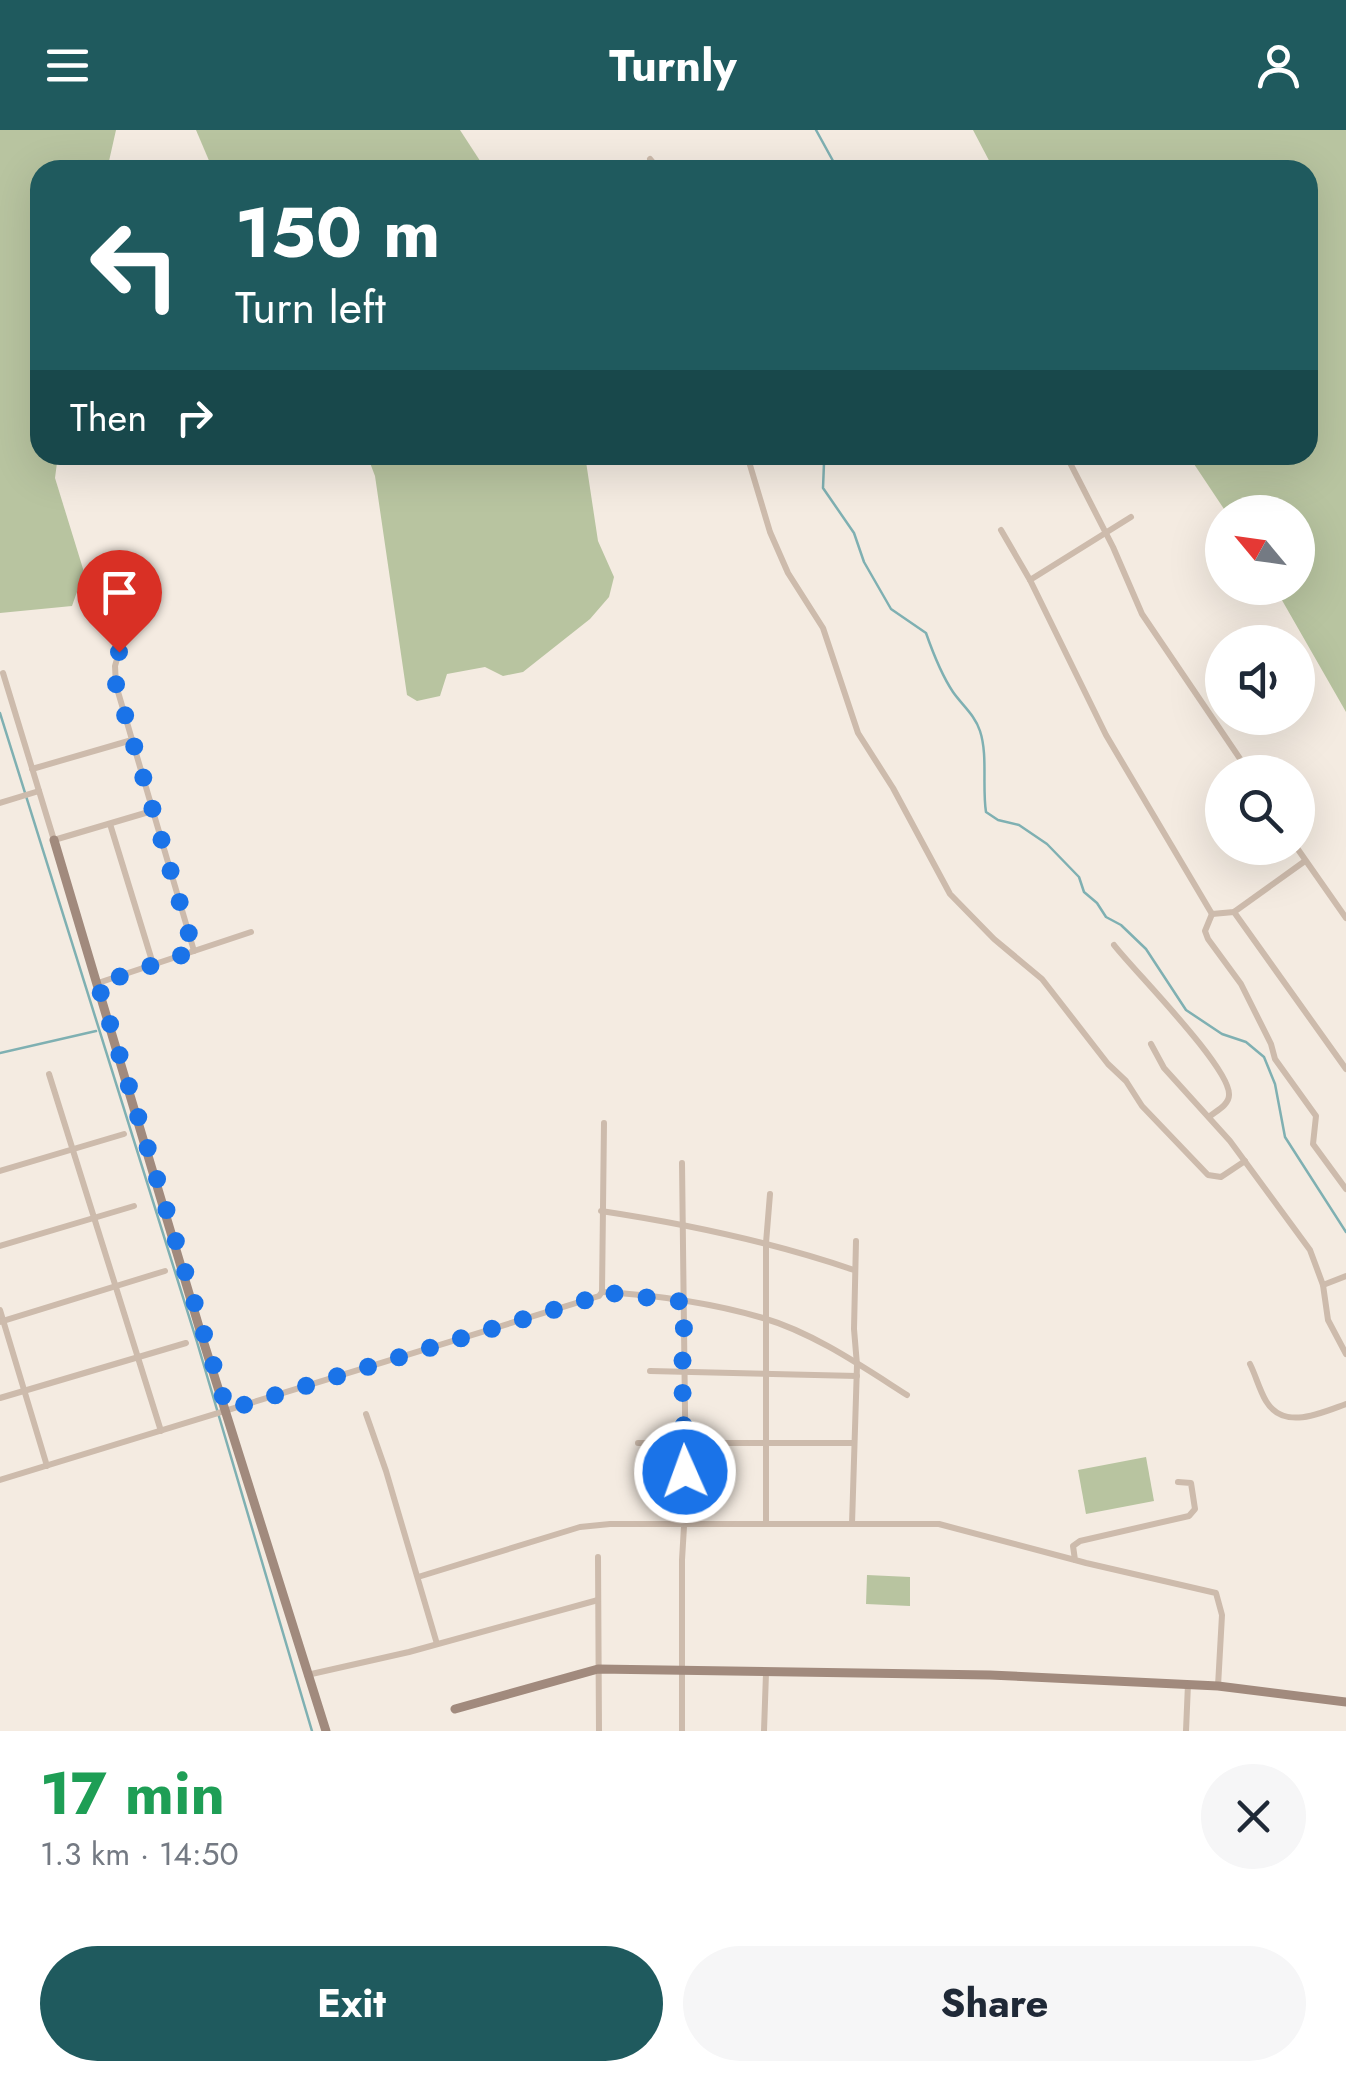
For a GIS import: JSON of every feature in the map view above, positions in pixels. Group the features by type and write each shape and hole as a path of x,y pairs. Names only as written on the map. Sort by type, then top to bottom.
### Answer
{"street":[{"path":"750,465 770,532 788,573 824,628 858,733 893,788 950,894 994,939 1042,979 1142,1106 1208,1175 1221,1177 1245,1161"},
{"path":"1071,465 1142,614 1237,755"},
{"path":"1030,580 1131,517"},
{"path":"1001,530 1106,734 1212,914"},
{"path":"119,652 116,684 194,951"},
{"path":"2,673 98,984 220,1412 326,1731"},
{"path":"32,769 132,740"},
{"path":"0,803 39,791"},
{"path":"54,840 152,811"},
{"path":"110,824 153,964"},
{"path":"1212,914 1234,912 1298,865"},
{"path":"1309,865 1346,918"},
{"path":"1234,912 1346,1069"},
{"path":"1212,914 1204,931 1241,984 1275,1059 1316,1116 1313,1144 1346,1190"},
{"path":"98,984 251,932"},
{"path":"1114,945 1156,997 1193,1033 1228,1087 1229,1098 1209,1117"},
{"path":"1150,1044 1164,1068 1245,1161 1310,1250 1323,1285 1328,1320 1346,1354"},
{"path":"49,1074 161,1431"},
{"path":"0,1480 599,1296 604,1123"},
{"path":"0,1172 124,1134"},
{"path":"682,1162 682,1731"},
{"path":"766,1523 766,1244 770,1194"},
{"path":"0,1246 134,1206"},
{"path":"601,1212 684,1225 854,1270"},
{"path":"852,1524 858,1365 854,1329 856,1241"},
{"path":"2,1322 165,1272"},
{"path":"1323,1285 1346,1276"},
{"path":"602,1292 685,1302 768,1320 858,1365 907,1396"},
{"path":"0,1310 47,1466"},
{"path":"0,1398 186,1343"},
{"path":"1250,1364 1268,1405 1282,1416 1299,1418 1346,1404"},
{"path":"650,1372 857,1376"},
{"path":"366,1414 437,1644"},
{"path":"638,1444 854,1443"},
{"path":"1075,1560 1072,1554 1076,1542 1193,1513 1191,1483 1178,1482"},
{"path":"418,1577 580,1527 684,1522 939,1524 1216,1593 1222,1615 1218,1686"},
{"path":"598,1557 598,1731"},
{"path":"307,1675 598,1600"},
{"path":"456,1710 598,1670 990,1676 1188,1684 1346,1702"},
{"path":"764,1731 766,1673"},
{"path":"1186,1731 1188,1684"}],"green space":[{"path":"0,130 116,130 109,160 30,160 30,465 57,465 55,478 84,572 72,606 0,613"},
{"path":"196,130 460,130 480,160 209,160"},
{"path":"973,130 1346,130 1346,712 1315,658 1315,625 1296,625 1285,605 1315,605 1315,495 1215,495 1195,465 1318,465 1318,160 989,160"},
{"path":"371,465 587,465 598,541 614,577 609,597 590,619 523,672 503,676 485,667 447,674 440,696 417,701 407,695"},
{"path":"1146,1457 1154,1501 1086,1514 1078,1470"},
{"path":"867,1575 910,1577 910,1606 866,1604"}],"waterway":[{"path":"816,130 832,160"},
{"path":"824,465 823,488 854,533 864,562 891,609 926,633 949,685 978,725 984,750 986,812 998,820 1019,825 1047,844 1079,877 1084,892 1106,917 1121,925 1146,949 1186,1010 1222,1034 1246,1042 1264,1057 1275,1084 1285,1137 1346,1232"},
{"path":"0,713 197,1342 312,1731"},
{"path":"0,1053 96,1031"}],"route":[{"path":"119,652 116,684 194,951 98,984 227,1410 602,1292 629,1294 685,1302 685,1472"}]}
